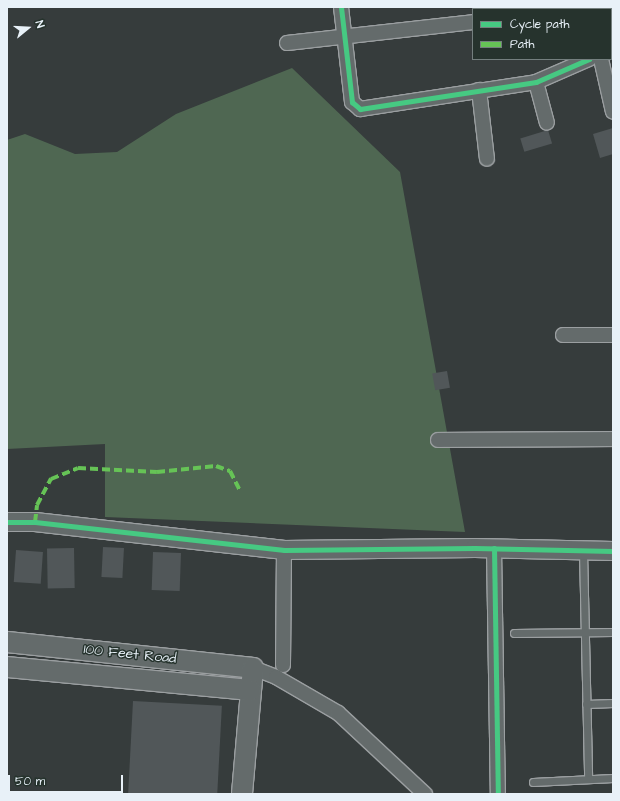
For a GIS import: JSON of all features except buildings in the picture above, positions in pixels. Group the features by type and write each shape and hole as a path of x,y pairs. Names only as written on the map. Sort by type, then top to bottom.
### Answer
{"main road":[{"name":"100 Feet Road","path":"7,642 253,668"},
{"name":"100 Feet Road","path":"7,667 251,690"},
{"path":"242,794 253,668"}],"street":[{"path":"341,7 343,38 352,102 360,109 536,82 587,60"},
{"path":"287,43 343,38 472,22"},
{"path":"601,60 613,112"},
{"path":"536,82 547,123"},
{"path":"479,90 487,159"},
{"path":"563,335 613,335"},
{"path":"438,440 613,439"},
{"path":"7,522 35,522 284,550 494,548 613,552"},
{"path":"494,548 498,794"},
{"path":"283,665 284,550"},
{"path":"253,668 276,677 338,713 425,794"}],"lane":[{"path":"583,550 588,779"},
{"path":"514,633 613,632"},
{"path":"586,704 613,703"},
{"path":"533,782 613,778"}],"green space":[{"path":"292,68 400,172 465,532 105,517 105,444 7,449 7,140 25,134 75,154 117,152 176,114"}],"water":[{"path":"564,7 613,7 613,20 612,8"}],"marked path":[{"path":"35,522 37,505 51,479 78,468 157,472 216,466 230,471 240,491"}],"cycle path":[{"path":"341,7 352,102 360,109 536,82 587,60"},
{"path":"7,522 35,522 284,550 475,548 613,551"},
{"path":"494,548 498,794"}]}
